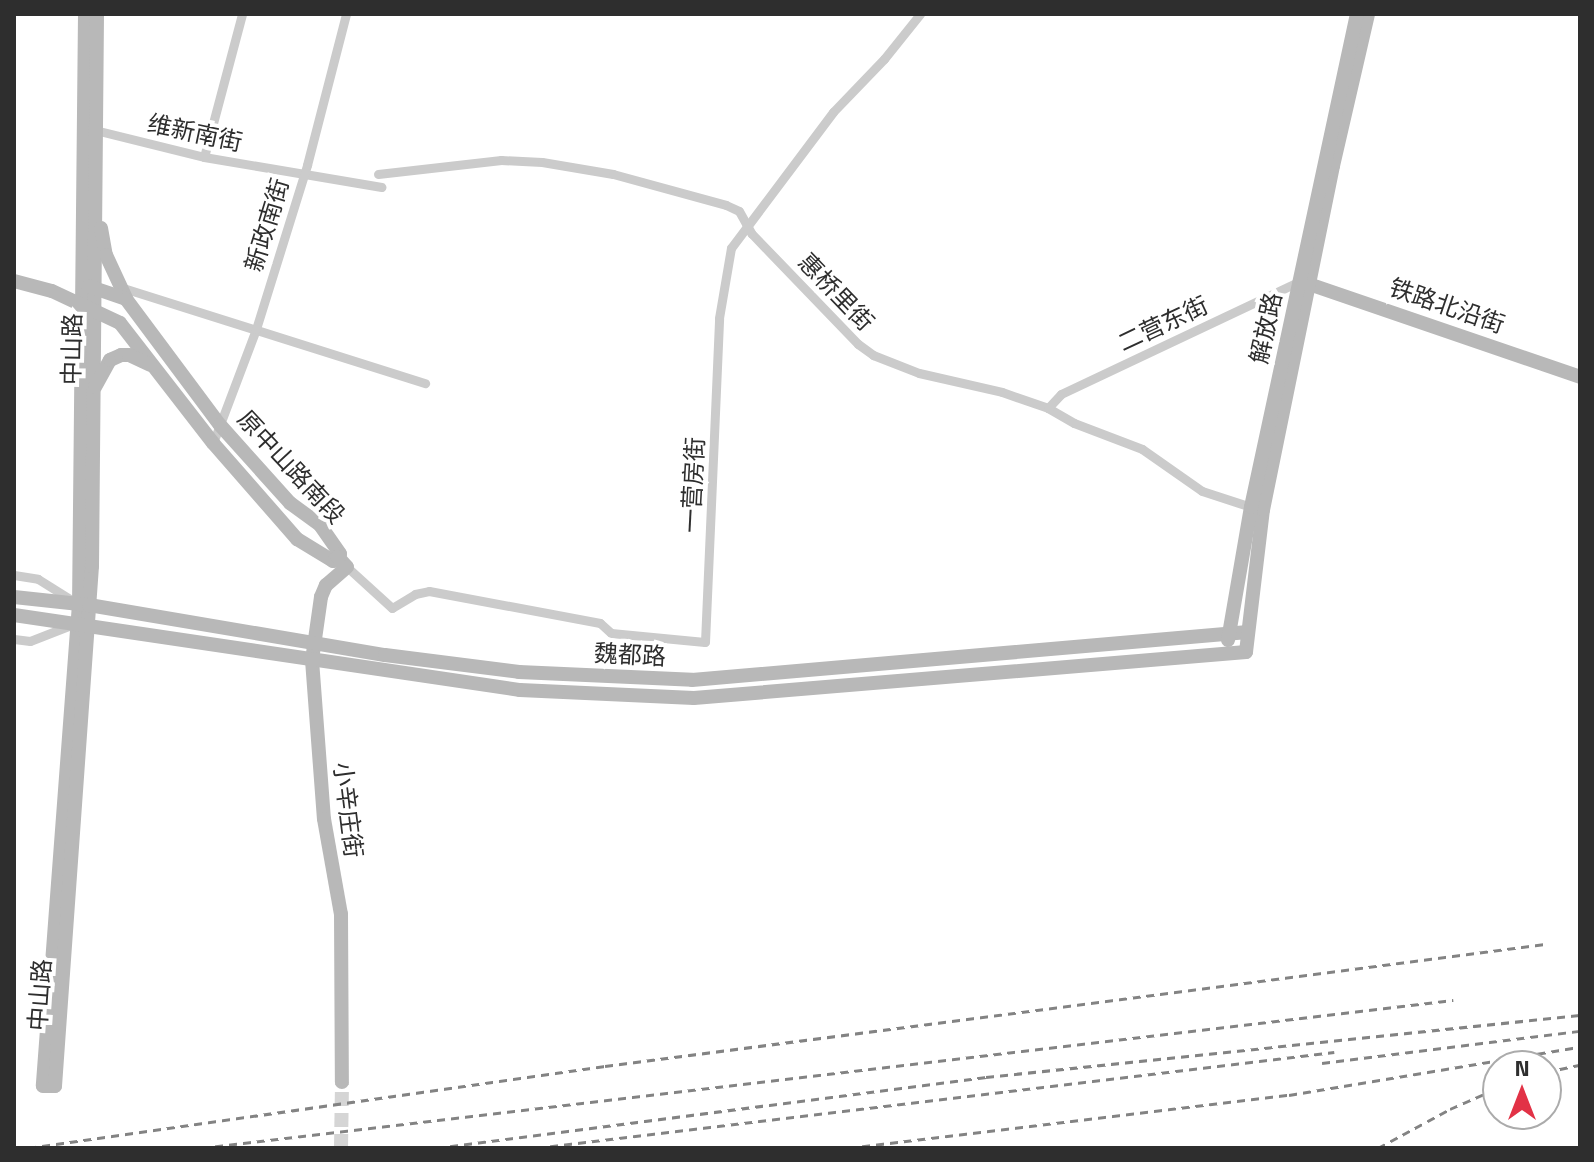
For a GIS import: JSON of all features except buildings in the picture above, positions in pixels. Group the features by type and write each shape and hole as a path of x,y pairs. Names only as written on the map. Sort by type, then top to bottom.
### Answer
{"main road":[{"name":"中山路","path":"83,623 43,1086 55,1086 83,623 94,391 95,311 88,286 85,14"},
{"name":"中山路","path":"84,605 81,302 88,286 94,191 97,14"},
{"name":"解放路","path":"1227,653 1305,282 1357,14"},
{"name":"解放路","path":"1305,282 1368,14"},
{"path":"94,191 106,255 122,292"},
{"name":"原中山路南段","path":"14,281 81,302 120,323 213,443 297,539 333,561 342,562 320,525 290,503 220,425 122,292"},
{"name":"铁路北沿街","path":"1305,282 1580,377"},
{"path":"52,291 88,286 122,292"},
{"path":"94,391 110,360 129,355 150,365"},
{"name":"解放路","path":"1246,652 1257,508"},
{"name":"小辛庄街","path":"342,562 321,597 312,660 324,819 341,914 342,1082"},
{"name":"魏都路","path":"14,597 519,672 692,680 1248,632"},
{"name":"魏都路","path":"14,615 520,690 694,698 1246,652"}],"street":[{"path":"204,157 242,14"},
{"name":"新政南街","path":"213,443 256,329 304,175 346,14"},
{"name":"一营房街","path":"342,562 392,608 415,594 429,591 600,623 611,633 705,642 719,318 728,259 746,225 773,197 833,112 884,59 920,14"},
{"name":"维新南街","path":"95,130 204,157 381,187"},
{"name":"惠桥里街","path":"378,174 501,160 542,162 613,174 704,197 739,211 746,225 858,344 873,355 919,373 1002,392 1048,408 1074,423 1142,449 1202,491 1257,508"},
{"name":"二营东街","path":"1048,408 1061,394 1305,282"},
{"path":"122,292 256,329 425,383"},
{"path":"14,575 38,579 84,605"},
{"path":"14,639 30,641 83,623"}],"tunnel":[{"path":"341,1148 342,1082"}],"railway":[{"path":"28,1148 605,1066 1545,944"},
{"path":"201,1148 1453,1000"},
{"path":"436,1148 986,1077 1580,1015"},
{"path":"1322,1063 1580,1031"},
{"path":"848,1148 1289,1095 1580,1047"},
{"path":"536,1148 1334,1052"},
{"path":"1562,1069 1580,1065"},
{"path":"1378,1148 1482,1095"}]}
